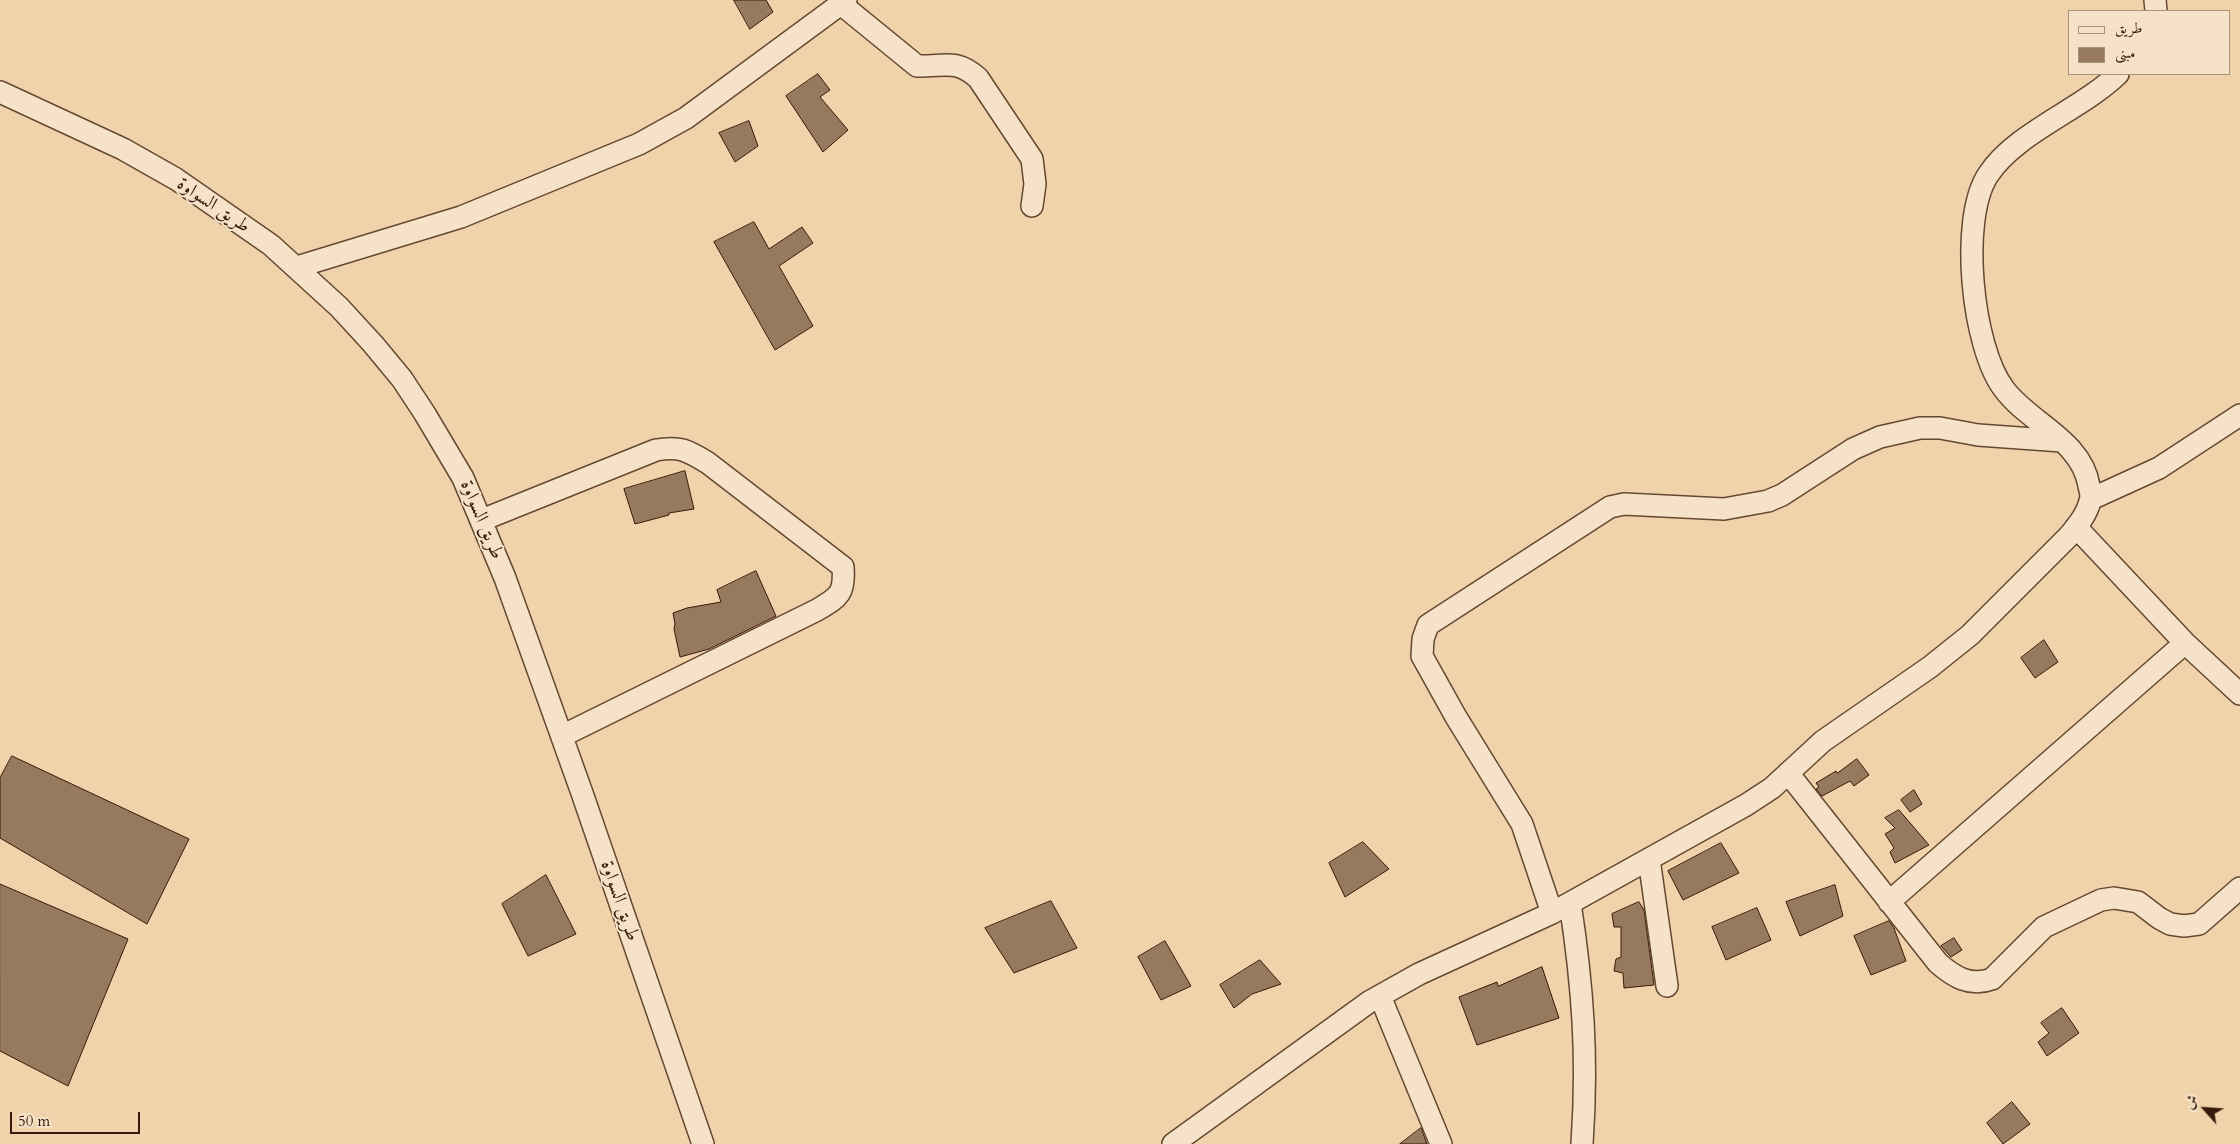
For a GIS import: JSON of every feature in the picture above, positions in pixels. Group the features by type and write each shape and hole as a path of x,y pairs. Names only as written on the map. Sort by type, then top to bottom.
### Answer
{"street":[{"path":"297,267 461,217 639,144 686,118 844,2 917,66 956,64 968,68 978,78 1032,159 1035,184 1032,206"},
{"path":"1173,1144 1313,1041 1380,996 1419,974 1561,908 1746,805 1772,788 1823,741 1930,667 1970,635 2042,564 2076,527 2083,519 2091,499 2088,476 2073,450 2004,390 1990,366 1976,309 1972,226 1976,200 1987,176 2002,155 2081,102 2117,75"},
{"name":"طريق السواوة","path":"0,92 123,150 176,179 271,245 339,307 402,379 451,457 482,520 562,736 703,1144"},
{"path":"2091,499 2159,468 2240,415"},
{"path":"1582,1144 1586,1092 1582,990 1561,908 1522,824 1451,709 1422,656 1423,639 1428,625 1610,507 1624,504 1724,509 1768,501 1782,495 1853,449 1880,437 1920,428 1940,428 1978,435 2062,441"},
{"path":"482,520 656,450 673,447 686,450 708,463 843,567 844,585 835,599 817,610 562,736"},
{"path":"2076,527 2185,643 2240,694"},
{"path":"1889,902 2185,643"},
{"path":"1788,773 1938,963 1952,976 1973,983 1982,983 1992,979 2044,927 2101,900 2114,898 2138,902 2170,924 2191,925 2199,924 2240,888"},
{"path":"1649,859 1667,986"},
{"path":"1380,996 1441,1144"}],"building":[{"path":"734,0 766,0 773,12 750,29"},
{"path":"818,74 830,90 820,97 848,130 823,152 786,96"},
{"path":"749,121 758,146 735,162 719,133"},
{"path":"754,222 769,249 802,227 813,243 779,266 813,326 775,350 714,242"},
{"path":"685,471 694,509 669,513 669,515 635,524 624,489"},
{"path":"756,571 776,616 709,649 680,657 674,629 673,613 687,608 721,602 717,590"},
{"path":"2044,640 2058,662 2035,678 2021,658"},
{"path":"12,756 189,839 147,924 0,838 0,778"},
{"path":"1857,759 1869,775 1854,786 1850,781 1822,796 1816,789 1819,787 1816,783 1836,771 1837,773"},
{"path":"1914,790 1922,804 1910,812 1901,800"},
{"path":"1899,810 1929,845 1895,863 1890,852 1894,848 1885,834 1895,828 1885,818"},
{"path":"1363,842 1389,869 1345,897 1329,863"},
{"path":"1721,843 1739,873 1683,900 1668,871"},
{"path":"546,875 576,934 528,956 502,904"},
{"path":"0,884 128,939 68,1086 0,1051"},
{"path":"1835,885 1843,916 1800,936 1786,902"},
{"path":"1051,901 1077,948 1014,973 985,928"},
{"path":"1639,902 1644,910 1654,985 1624,988 1623,973 1614,971 1616,959 1621,957 1621,927 1614,927 1612,914"},
{"path":"1757,908 1771,940 1726,960 1712,927"},
{"path":"1889,921 1894,928 1906,961 1871,975 1854,936"},
{"path":"1954,938 1962,950 1951,957 1941,946"},
{"path":"1165,941 1191,986 1161,1000 1138,957"},
{"path":"1260,960 1281,984 1252,994 1234,1008 1220,985"},
{"path":"1542,967 1559,1018 1477,1045 1459,997 1497,982 1498,986"},
{"path":"2062,1008 2079,1033 2047,1056 2038,1042 2049,1033 2041,1023"},
{"path":"2012,1102 2030,1124 2003,1144 1987,1123"},
{"path":"1421,1128 1427,1144 1400,1144"}]}
